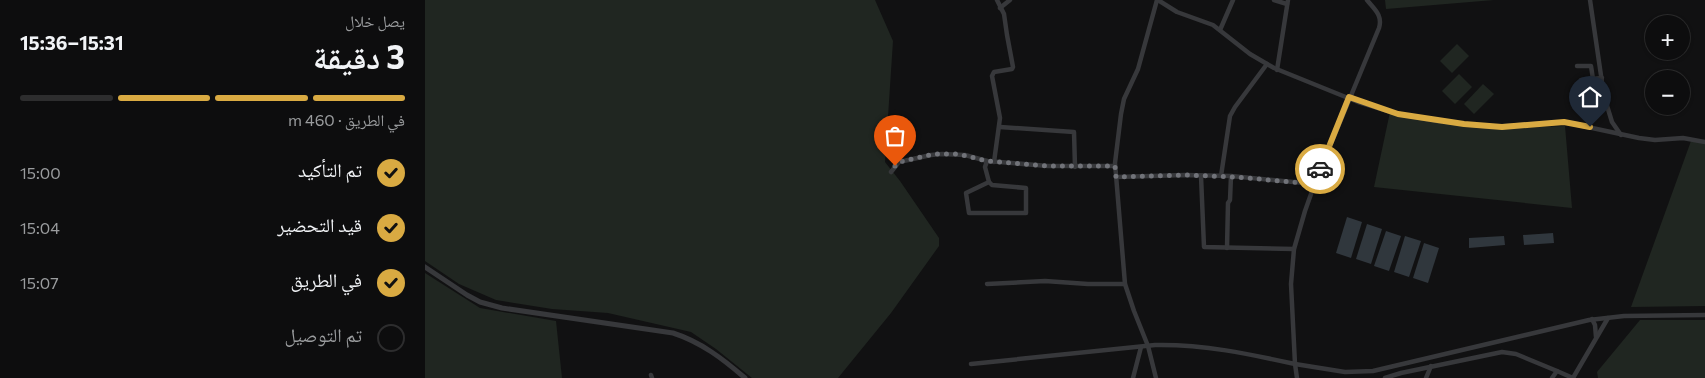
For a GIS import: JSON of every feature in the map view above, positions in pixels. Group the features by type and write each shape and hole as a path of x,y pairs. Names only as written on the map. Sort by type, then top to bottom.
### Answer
{"street":[{"path":"994,162 1000,127 1000,109 992,76 994,72 1012,69 1013,67 1005,14 997,0"},
{"path":"1001,8 1010,0"},
{"path":"1156,378 1148,346 1125,284 1115,166 1116,139 1121,114 1138,68 1157,0 1177,12 1213,25 1235,43 1277,70 1398,114 1437,121 1491,127 1564,122 1621,135 1655,140 1683,138 1705,142"},
{"path":"1220,30 1233,0"},
{"path":"1274,0 1288,2 1277,70"},
{"path":"1297,378 1291,284 1294,249 1315,184 1380,23 1379,15 1367,0"},
{"path":"1590,0 1604,96 1612,122 1621,135"},
{"path":"1221,176 1230,116 1267,64"},
{"path":"1577,66 1591,66 1593,79"},
{"path":"1581,80 1602,78"},
{"path":"1000,127 1074,132 1075,167"},
{"path":"891,172 899,162 934,154 965,155 994,162 1075,167 1115,166"},
{"path":"987,161 985,167 989,182"},
{"path":"1201,176 1203,244 1206,247 1294,249"},
{"path":"1116,177 1231,176 1315,184"},
{"path":"1227,248 1231,176"},
{"path":"989,182 1026,188 1026,213 969,212 966,193 989,182"},
{"path":"425,267 480,302 502,308 673,333 686,337 702,344 745,378"},
{"path":"987,284 1045,281 1125,284"},
{"path":"971,364 1179,344 1345,372 1373,371 1592,319 1705,315"},
{"path":"1385,378 1431,366 1502,352 1516,354 1573,378 1608,318"},
{"path":"1592,319 1595,325 1596,338"},
{"path":"1133,378 1141,347"},
{"path":"1426,378 1431,366"},
{"path":"1552,378 1557,370"}],"shaded area":[{"path":"425,0 875,0 893,41 885,162 939,238 939,246 891,313 838,378 752,378 691,332 608,313 552,309 496,300 459,284 425,261"},
{"path":"1385,0 1494,0 1386,9"},
{"path":"1457,44 1469,56 1452,73 1440,61"},
{"path":"1459,74 1472,87 1455,104 1442,91"},
{"path":"1483,84 1494,94 1474,114 1464,104"},
{"path":"1390,112 1493,129 1565,126 1572,208 1374,187"},
{"path":"1691,141 1705,143 1705,306 1631,307"},
{"path":"1347,217 1362,222 1351,258 1336,253"},
{"path":"1367,224 1382,229 1371,264 1356,259"},
{"path":"1386,231 1401,236 1389,271 1374,266"},
{"path":"1553,233 1554,243 1524,245 1523,235"},
{"path":"1405,236 1421,241 1409,277 1394,272"},
{"path":"1504,236 1505,245 1469,248 1469,238"},
{"path":"1424,243 1439,248 1428,283 1413,278"},
{"path":"425,273 480,308 556,321 562,378 425,378"},
{"path":"1640,320 1705,320 1705,378 1598,378 1597,372"}],"way so far":[{"path":"895,166 899,162 934,154 958,154 983,161 1047,166 1115,166 1116,177 1185,175 1252,177 1315,184 1320,169"}],"route":[{"path":"1320,169 1349,97 1358,102 1398,114 1437,121 1491,127 1564,122 1590,127"}]}
